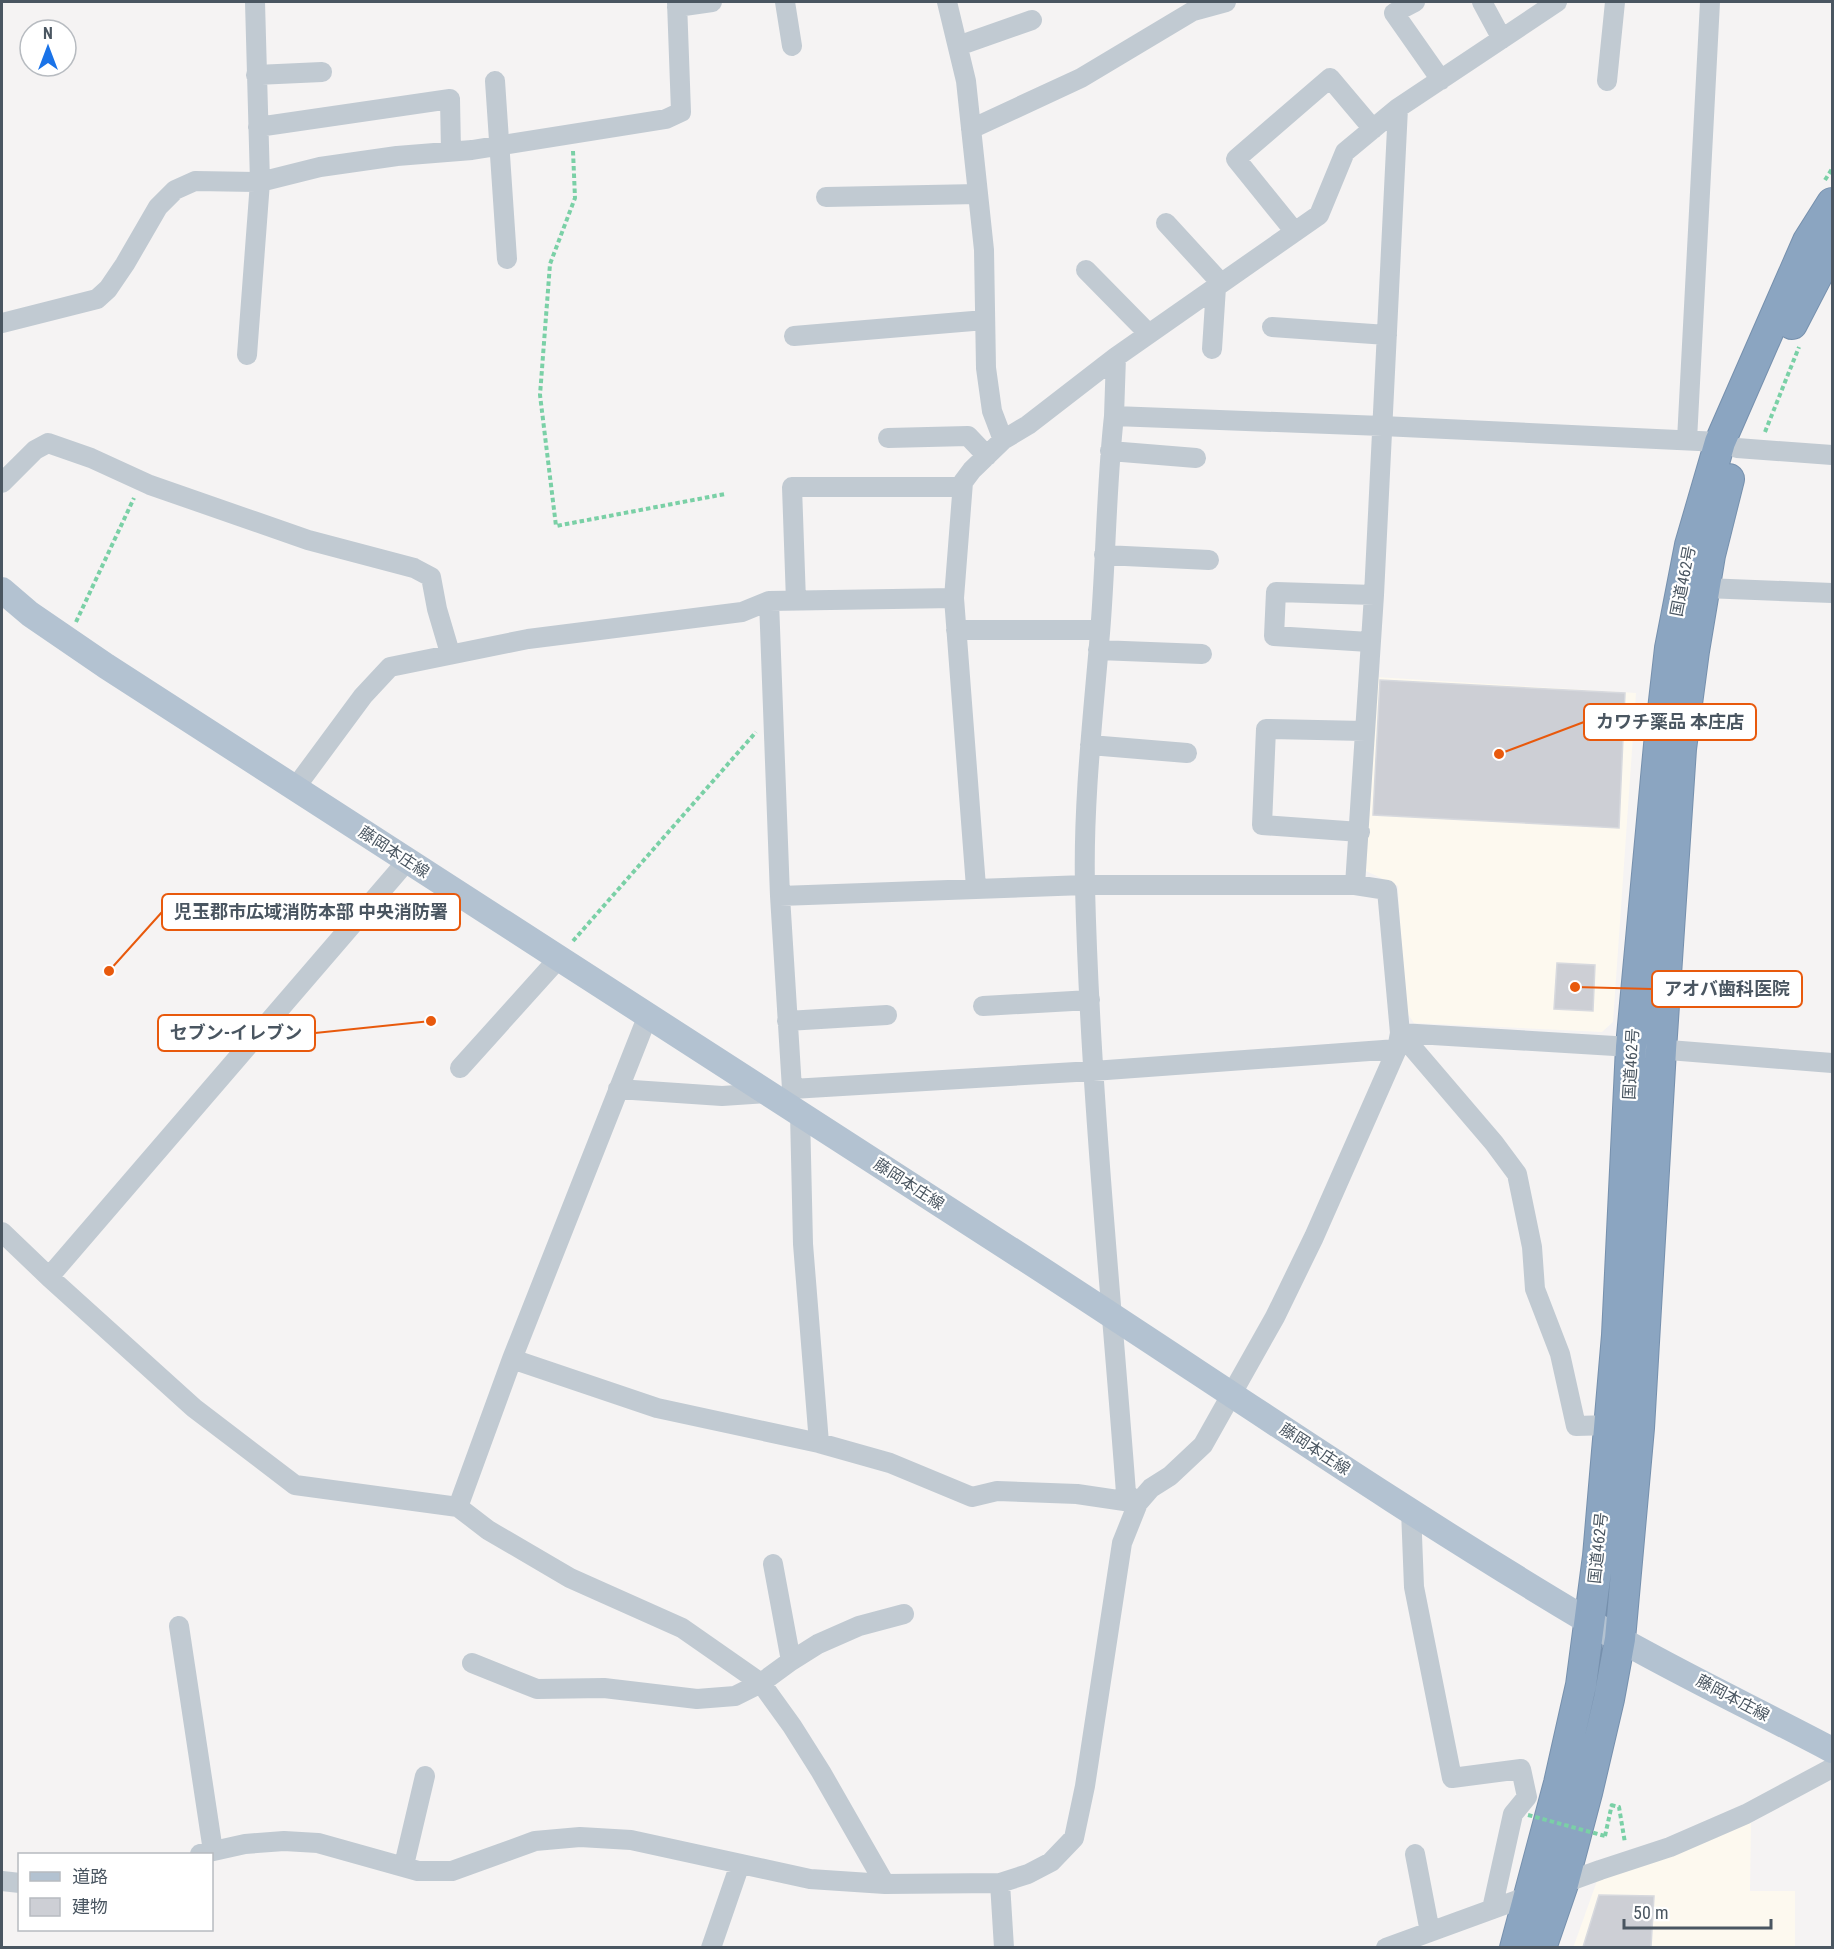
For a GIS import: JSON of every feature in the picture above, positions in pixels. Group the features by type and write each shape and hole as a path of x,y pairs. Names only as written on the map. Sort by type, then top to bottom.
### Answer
{"highway":[{"name":"国道462号","path":"1541,1947 1563,1884 1607,1710 1620,1639 1639,1428 1661,1050 1682,749 1710,555 1739,444 1808,241 1833,203"},
{"name":"国道462号","path":"1515,1947 1559,1783 1581,1685 1598,1556 1617,1335 1631,1047 1670,648 1690,545 1739,444 1781,343 1833,247"}],"main road":[{"name":"藤岡本庄線","path":"2,590 30,614 68,640 407,861 786,1100 1230,1395 1411,1510 1589,1622 1833,1750"}],"street":[{"path":"247,356 260,182 255,2"},
{"path":"2,323 97,299 108,289 125,264 158,207 175,190 195,181 260,182 320,167 572,135 666,118 681,112 677,4 712,2"},
{"path":"785,2 792,46"},
{"path":"947,2 966,81 984,250 986,368 992,411 1003,440"},
{"path":"971,129 1081,78 1193,11 1226,2"},
{"path":"1415,2 1394,13 1441,80"},
{"path":"1482,2 1502,39"},
{"path":"976,888 954,598 963,482 1003,440 1028,425 1116,357 1319,215 1345,152 1398,108 1557,2"},
{"path":"1607,81 1615,2"},
{"path":"1687,440 1710,2"},
{"path":"958,46 1032,20"},
{"path":"256,75 322,72"},
{"path":"1295,232 1236,159 1330,78 1373,129"},
{"path":"495,81 507,259"},
{"path":"258,127 450,99 451,152"},
{"path":"1356,885 1374,595 1398,108"},
{"path":"826,196 978,194"},
{"path":"1166,223 1218,285 1212,349"},
{"path":"1086,270 1149,334"},
{"path":"794,336 985,320"},
{"path":"1272,327 1387,335"},
{"path":"1116,357 1100,630 1086,795 1084,885 1093,1071 1126,1493 1138,1503"},
{"path":"1114,416 1687,440 1833,455"},
{"path":"888,438 968,436 987,456"},
{"path":"2,483 35,450 48,443 91,458 141,481 308,540 414,568 431,577 436,609 450,654"},
{"path":"1110,451 1196,458"},
{"path":"796,601 792,487 962,487"},
{"path":"1104,555 1209,560"},
{"path":"1705,588 1833,593"},
{"path":"1370,642 1274,636 1276,592 1374,595"},
{"path":"295,788 363,696 390,667 528,639 742,612 769,601 954,598"},
{"path":"769,601 787,1021 786,1100 802,1244 819,1443"},
{"path":"956,630 1100,630"},
{"path":"1098,650 1203,654"},
{"path":"1360,832 1262,825 1266,729 1365,731"},
{"path":"1090,746 1187,753"},
{"path":"49,1277 407,861"},
{"path":"179,1626 207,1853 245,1844 284,1841 318,1843 404,1865 418,1871 452,1871 535,1841 580,1836 631,1840 810,1879 885,1884 1000,1883 1028,1874 1051,1862 1074,1838 1085,1786 1122,1543 1138,1503 1151,1488 1170,1476 1203,1445 1275,1317 1314,1237 1398,1041 1387,890 1356,885 1084,885 780,896"},
{"path":"460,1068 559,958"},
{"path":"983,1006 1090,1000"},
{"path":"458,1507 512,1359 648,1015"},
{"path":"787,1021 886,1015"},
{"path":"1398,1041 1494,1143 1517,1174 1532,1247 1535,1288 1560,1354 1576,1426 1610,1425"},
{"path":"618,1089 786,1100 1398,1041 1631,1047 1833,1063"},
{"path":"2,1232 194,1408 295,1485 458,1507 488,1530 570,1578 682,1628 761,1683 792,1726 821,1773 885,1884"},
{"path":"512,1359 657,1408 819,1443 890,1463 972,1497 997,1491 1031,1492 1077,1494 1138,1503"},
{"path":"1411,1510 1414,1587 1452,1778 1521,1769 1527,1797 1513,1814 1492,1909"},
{"path":"773,1563 792,1661"},
{"path":"472,1663 537,1689 604,1688 697,1699 735,1696 761,1683 818,1644 859,1626 904,1614"},
{"path":"1389,1947 1670,1847 1746,1814 1833,1768"},
{"path":"404,1865 425,1776"},
{"path":"1415,1854 1430,1932"},
{"path":"711,1947 740,1864"},
{"path":"2,1881 18,1883"},
{"path":"1000,1883 1004,1947"}],"path":[{"path":"572,135 575,198 550,264 540,395 556,526 725,494"},
{"path":"1739,444 1804,337"},
{"path":"68,640 141,481"},
{"path":"559,958 773,713"},
{"path":"1528,1815 1605,1836 1613,1796"},
{"path":"1611,1805 1619,1807 1625,1844"}],"shaded area":[{"path":"1375,677 1636,693 1613,1022 1602,1032 1414,1023 1405,1010 1398,886 1366,871"},
{"path":"1751,1819 1750,1891 1795,1891 1795,1947 1573,1948 1597,1881"}],"building":[{"path":"1380,680 1625,693 1619,828 1373,815"},
{"path":"1557,963 1595,965 1593,1011 1554,1009"},
{"path":"1599,1895 1654,1896 1651,1947 1583,1947"}],"place":[{"name":"カワチ薬品 本庄店","path":"1499,754"},
{"name":"児玉郡市広域消防本部 中央消防署","path":"109,971"},
{"name":"アオバ歯科医院","path":"1575,987"},
{"name":"セブン-イレブン","path":"431,1021"}]}
